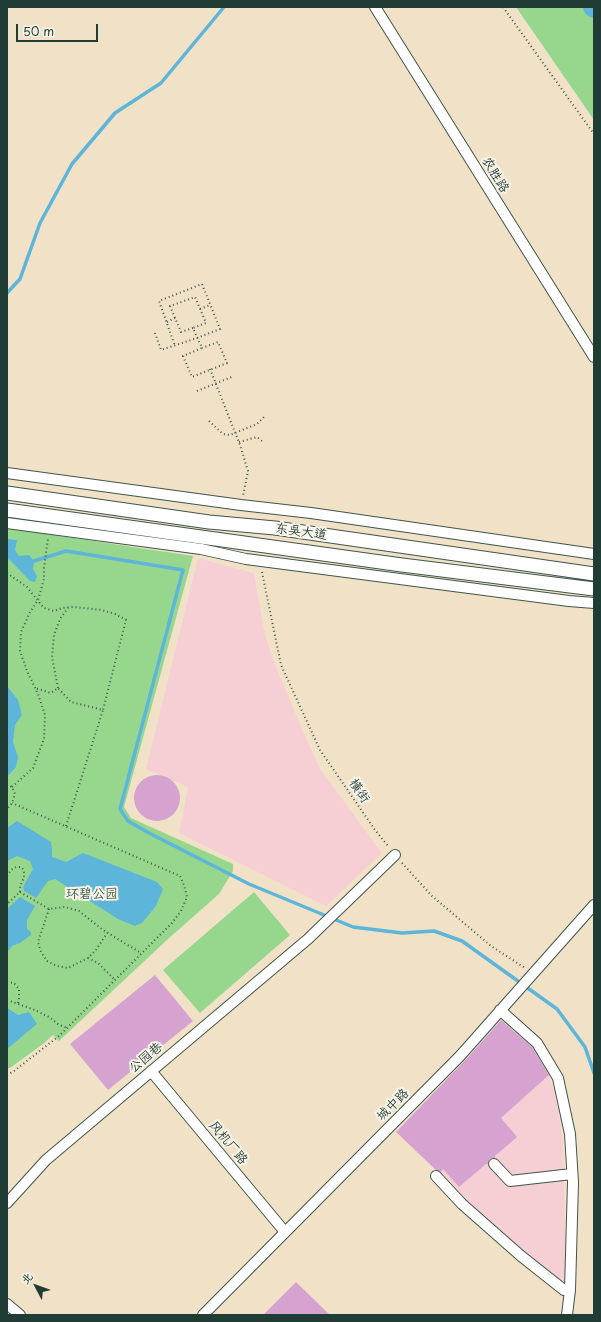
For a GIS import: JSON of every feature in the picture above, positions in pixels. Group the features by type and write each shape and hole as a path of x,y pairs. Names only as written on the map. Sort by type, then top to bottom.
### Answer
{"main road":[{"name":"东吴大道","path":"7,493 209,522 275,528 594,574"},
{"name":"东吴大道","path":"7,510 402,565 594,589"}],"street":[{"name":"农胜路","path":"375,7 594,357"},
{"path":"7,473 241,505 311,513 594,554"},
{"path":"7,523 200,549 246,559 594,603"},
{"name":"公园巷","path":"7,1203 46,1160 308,939 395,855"},
{"name":"城中路","path":"203,1315 460,1056 594,905"},
{"path":"500,1010 537,1043 558,1078 570,1134 572,1174 570,1290 567,1315"},
{"name":"风机厂路","path":"151,1071 286,1232"},
{"path":"494,1164 510,1182 572,1174"},
{"path":"436,1176 462,1204 521,1256 564,1290 570,1290"},
{"path":"7,1304 20,1315"}],"path":[{"path":"503,7 594,134"},
{"path":"155,333 162,350 175,346 220,329 202,284 159,301 175,346"},
{"path":"196,297 200,309 206,324 181,332 170,306 196,297"},
{"path":"200,309 210,305"},
{"path":"167,322 175,318"},
{"path":"193,328 202,348"},
{"path":"218,342 227,362 192,377 183,356 202,348 218,342"},
{"path":"210,369 248,470 241,505"},
{"path":"196,391 234,376"},
{"path":"209,421 223,434 230,435 257,424 266,415"},
{"path":"238,442 257,437 264,442"},
{"path":"12,787 34,768 44,739 45,715 20,651 21,632 30,612 38,600 44,579 46,550"},
{"name":"横街","path":"260,560 281,665 320,750 375,830 395,855 432,896 491,946 531,976"},
{"path":"7,573 10,573 27,587 44,608 54,611 68,608 102,610 115,614 126,620 103,710 66,826"},
{"path":"68,608 60,619 54,635 52,657 58,688 71,702 103,710"},
{"path":"35,688 51,693 58,688"},
{"path":"7,784 12,787 15,794 12,803 7,809"},
{"path":"7,1075 14,1072 67,1028 114,979 172,923 181,911 187,897 180,876 12,803"},
{"path":"7,876 11,870 16,867 21,867 24,870 24,878 20,886 20,892 7,904"},
{"path":"20,892 49,909 65,907 79,911 107,932 141,953"},
{"path":"49,909 38,942 40,952 47,961 57,966 68,968 88,958 96,950 107,932"},
{"path":"88,958 98,964 114,979"},
{"path":"7,982 14,983 19,989 20,998 18,1003"},
{"path":"7,1000 35,1010 67,1028"}],"shaded area":[{"path":"198,558 254,573 265,635 274,662 320,769 382,853 326,906 179,833 188,787 146,769"},
{"path":"549,1075 555,1094 563,1139 566,1287 506,1238 468,1204 439,1173"}],"green space":[{"path":"516,7 594,7 594,120"},
{"name":"环碧公园","path":"7,528 193,556 124,807 131,818 233,864 233,871 219,894 168,939 59,1041 53,1035 10,1068 7,1068"},
{"path":"254,892 290,935 200,1013 163,970"}],"water":[{"path":"7,539 17,540 15,550 19,556 29,555 34,561 33,569 37,576 35,582 30,581 10,560 7,559"},
{"path":"7,686 18,700 22,715 15,725 13,742 18,757 16,767 7,777"},
{"path":"17,821 51,842 52,857 66,862 83,853 157,882 163,889 156,906 142,923 135,926 118,919 55,879 48,881 36,898 24,891 23,887 33,869 30,861 17,856 7,861 7,828"},
{"path":"20,897 35,906 27,920 27,929 31,932 31,935 7,950 7,909"},
{"path":"7,1008 18,1015 29,1012 37,1024 7,1049"}],"building":[{"path":"157,775 170,779 176,785 180,798 176,811 170,817 157,821 144,817 138,811 134,798 138,785 144,779"},
{"path":"155,975 193,1021 108,1090 70,1044"},
{"path":"501,1020 532,1047 549,1075 501,1118 517,1137 495,1156 495,1158 490,1159 488,1164 486,1164 459,1187 443,1169 441,1172 436,1170 396,1132 470,1055"},
{"path":"296,1282 330,1315 263,1315"}],"waterway":[{"path":"7,293 20,279 40,223 72,164 115,113 161,83 224,7"},
{"path":"34,561 66,551 183,570 120,809 128,821 249,884 353,927 402,933 434,931 462,941 557,1009 585,1047 594,1073"}]}
